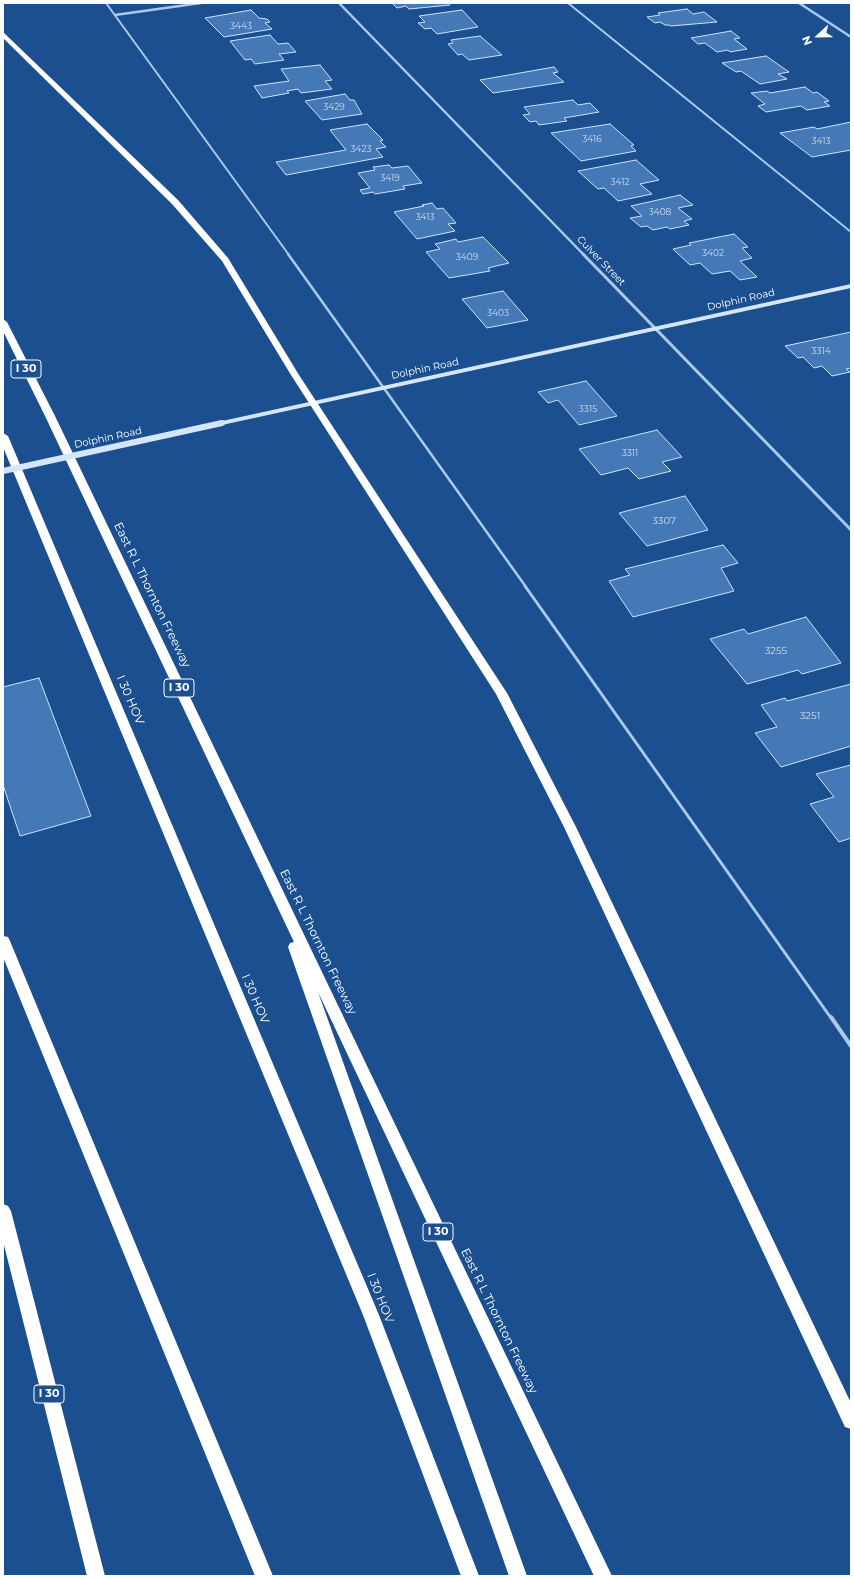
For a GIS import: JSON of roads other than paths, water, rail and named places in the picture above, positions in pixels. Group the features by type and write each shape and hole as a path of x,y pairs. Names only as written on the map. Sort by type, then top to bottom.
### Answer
{"highway":[{"path":"3,34 175,202 225,260 314,403 501,693 570,827 851,1420"},
{"name":"East R L Thornton Freeway","path":"3,322 50,416 603,1576"},
{"name":"I 30 HOV","path":"3,436 371,1315 470,1576"},
{"path":"274,887 518,1576"},
{"path":"3,942 264,1576"},
{"name":"I 30","path":"3,1211 96,1576"}],"main road":[{"name":"Dolphin Road","path":"3,471 655,330 851,286"}],"street":[{"path":"115,15 201,3"},
{"name":"Culver Street","path":"339,3 655,330 851,530"},
{"path":"799,3 851,37"}],"lane":[{"path":"106,3 385,388 851,1046"},
{"path":"568,3 851,232"}]}
